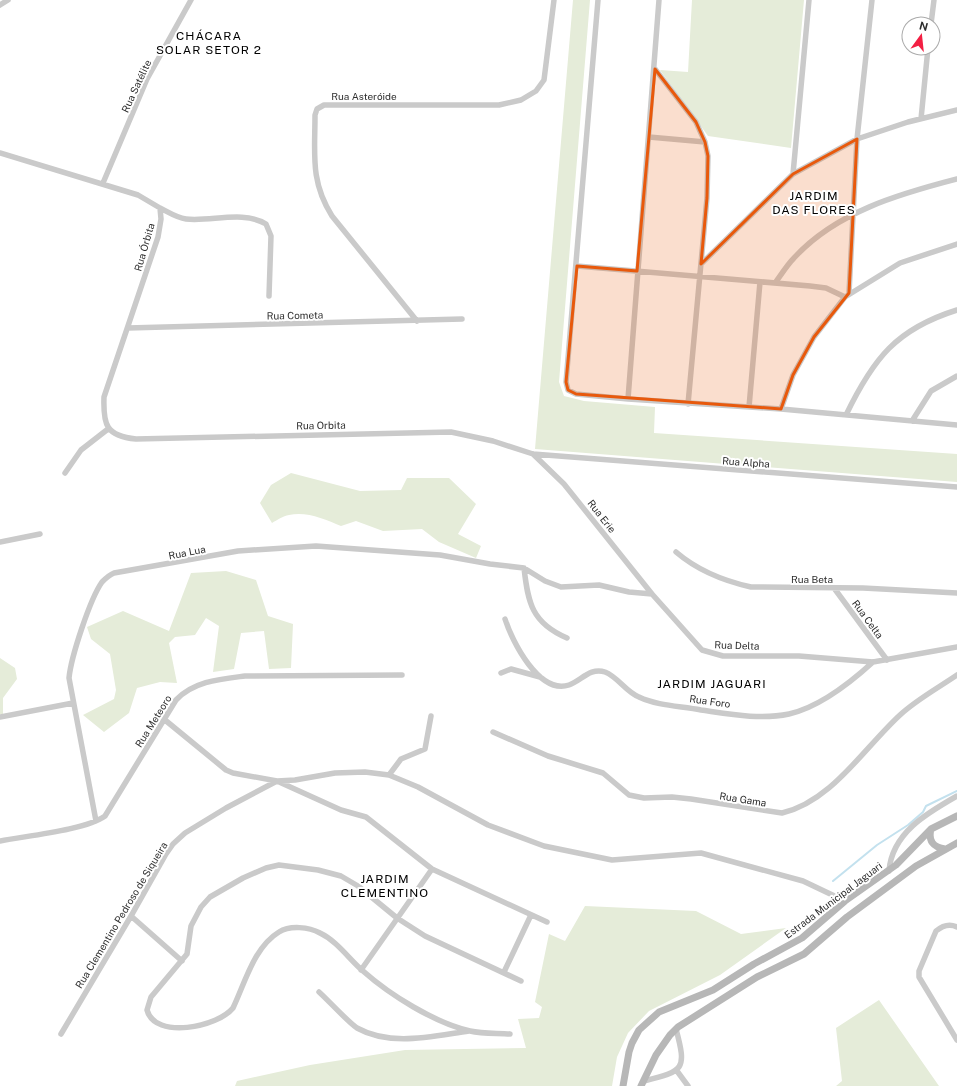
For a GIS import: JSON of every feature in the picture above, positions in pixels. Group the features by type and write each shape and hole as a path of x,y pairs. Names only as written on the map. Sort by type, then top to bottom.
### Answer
{"main road":[{"name":"Estrada Municipal Jaguari","path":"623,1086 629,1052 639,1030 659,1012 713,990 754,964 802,938 845,901 889,871 931,829 957,816"},
{"path":"931,829 930,836 932,842 936,848 944,850"},
{"path":"642,1084 656,1055 676,1029 757,976 800,956 811,949 847,918 916,866 957,843"},
{"path":"802,938 811,949"},
{"path":"628,1086 632,1062 629,1052"}],"street":[{"path":"0,5 8,0"},
{"name":"Rua Satélite","path":"103,184 147,79 191,0"},
{"name":"Rua Asteróide","path":"417,321 332,216 324,204 316,177 315,115 317,110 324,105 499,105 521,100 536,92 544,80 554,0"},
{"path":"598,0 567,387 576,394 688,404 780,409 957,425"},
{"path":"628,399 637,271 655,70 659,0"},
{"path":"793,174 809,0"},
{"path":"847,295 854,215 857,139 872,0"},
{"path":"932,16 934,0"},
{"path":"921,119 927,56"},
{"path":"655,70 696,122 705,142 708,156 707,198 688,404"},
{"path":"701,264 793,174 857,139 921,119 957,110"},
{"path":"649,137 705,142"},
{"path":"0,153 138,195 160,208 185,219 254,219 266,224 271,236 269,296"},
{"path":"775,282 794,258 813,241 854,215 894,196 957,179"},
{"name":"Rua Órbita","path":"108,429 103,416 104,397 158,237 161,220 160,208"},
{"path":"780,409 793,375 810,343 847,295 900,263 957,244"},
{"path":"577,266 760,282 775,282 826,288 847,295"},
{"path":"749,407 760,282"},
{"path":"846,415 864,378 894,342 924,322 957,310"},
{"name":"Rua Cometa","path":"128,328 462,319"},
{"path":"912,421 931,392 957,376"},
{"path":"66,473 81,450 108,429"},
{"name":"Rua Orbita","path":"108,429 122,438 136,439 451,432 493,441 533,454"},
{"name":"Rua Alpha","path":"533,454 957,487"},
{"name":"Rua Erie","path":"533,454 569,490 652,594"},
{"path":"0,542 40,534"},
{"name":"Rua Lua","path":"96,821 69,678 73,656 96,592 102,582 114,573 238,551 316,546 415,552 524,568"},
{"name":"Rua Beta","path":"676,552 688,562 735,584 751,587 834,588 957,593"},
{"path":"524,568 554,586 569,588 599,585 629,592 652,594"},
{"path":"524,568 530,605 547,627 555,633 567,638"},
{"name":"Rua Celta","path":"834,588 887,660"},
{"name":"Rua Delta","path":"652,594 693,643 710,654 723,656 800,656 873,662 957,647"},
{"name":"Rua Foro","path":"505,619 510,635 521,653 542,678 556,686 564,686 574,683 589,673 601,672 609,674 638,697 650,701 719,712 756,716 772,716 799,711 847,684 873,662"},
{"path":"501,673 511,669 542,678"},
{"name":"Rua Meteoro","path":"96,821 107,812 176,700 189,689 224,679 277,675 402,675"},
{"name":"Rua Gama","path":"493,732 548,756 603,772 630,795 644,798 691,799 782,813 794,810 809,803 845,773 899,715 957,675"},
{"path":"0,717 73,703"},
{"path":"389,775 401,760 425,749 431,716"},
{"path":"164,720 226,770 233,773 277,781 341,810 366,817 432,869 547,922"},
{"name":"Rua Clementino Pedroso de Siqueira","path":"61,1034 166,854 174,844 185,833 226,808 277,781 295,780 335,773 364,772 389,775 418,787 488,825 544,846 612,860 701,853 803,881 845,901"},
{"path":"889,871 890,858 906,832 916,821 957,796"},
{"path":"0,841 65,829 96,821"},
{"path":"470,1031 446,1022 400,1000 361,970 331,940 321,933 299,928 280,931 270,938 261,949 233,1008 228,1015 205,1025 182,1027 160,1025 152,1020 148,1014 147,1005 160,985 182,960 189,946 194,917 201,907 210,898 243,878 266,868 279,865 318,870 341,876 358,886 397,918 425,936 521,981"},
{"path":"361,970 432,869"},
{"path":"504,972 531,915"},
{"path":"131,916 182,960"},
{"path":"957,927 948,925 941,927 936,931 919,971 919,977 957,1040"},
{"path":"319,992 356,1027 371,1034 392,1038 420,1038 470,1031 510,1034"},
{"path":"642,1084 677,1071 681,1066 682,1056 676,1029"},
{"path":"677,1071 688,1086"}],"highlighted area":[{"path":"655,69 696,122 705,142 708,156 707,198 701,264 793,174 857,139 849,293 814,337 793,375 781,409 576,394 568,390 566,382 577,266 637,271"}],"green space":[{"path":"573,0 590,0 559,382 564,396 584,401 655,407 654,433 957,454 957,482 535,449"},
{"path":"692,0 804,0 791,148 708,136 660,70 688,72"},
{"path":"291,473 360,491 401,490 407,478 449,478 476,504 458,534 481,546 476,558 439,542 422,529 383,531 356,521 341,526 322,518 302,514 295,514 280,518 272,523 260,503 271,485"},
{"path":"226,571 256,580 268,616 293,624 291,668 269,669 264,631 241,633 234,669 213,672 219,626 206,618 195,635 175,637 169,643 177,683 160,682 137,688 129,713 104,732 83,715 114,699 116,690 110,654 91,639 87,627 123,611 169,631 191,573"},
{"path":"0,658 15,668 17,679 3,698 3,714 0,714"},
{"path":"585,906 696,911 741,934 786,928 720,975 649,1011 628,1033 617,1057 612,1086 235,1086 237,1081 310,1065 405,1050 526,1048 518,1019 539,1018 542,1007 535,1002 549,934 565,941"},
{"path":"879,1000 939,1086 836,1086 842,1081 836,1028"}],"waterway":[{"path":"833,881 877,845 908,825 923,812 926,806 957,791"}],"district":[{"name":"CHÁCARA SOLAR SETOR 2","path":"209,43"},
{"name":"JARDIM DAS FLORES","path":"814,203"},
{"name":"JARDIM JAGUARI","path":"712,684"},
{"name":"JARDIM CLEMENTINO","path":"385,886"}]}
